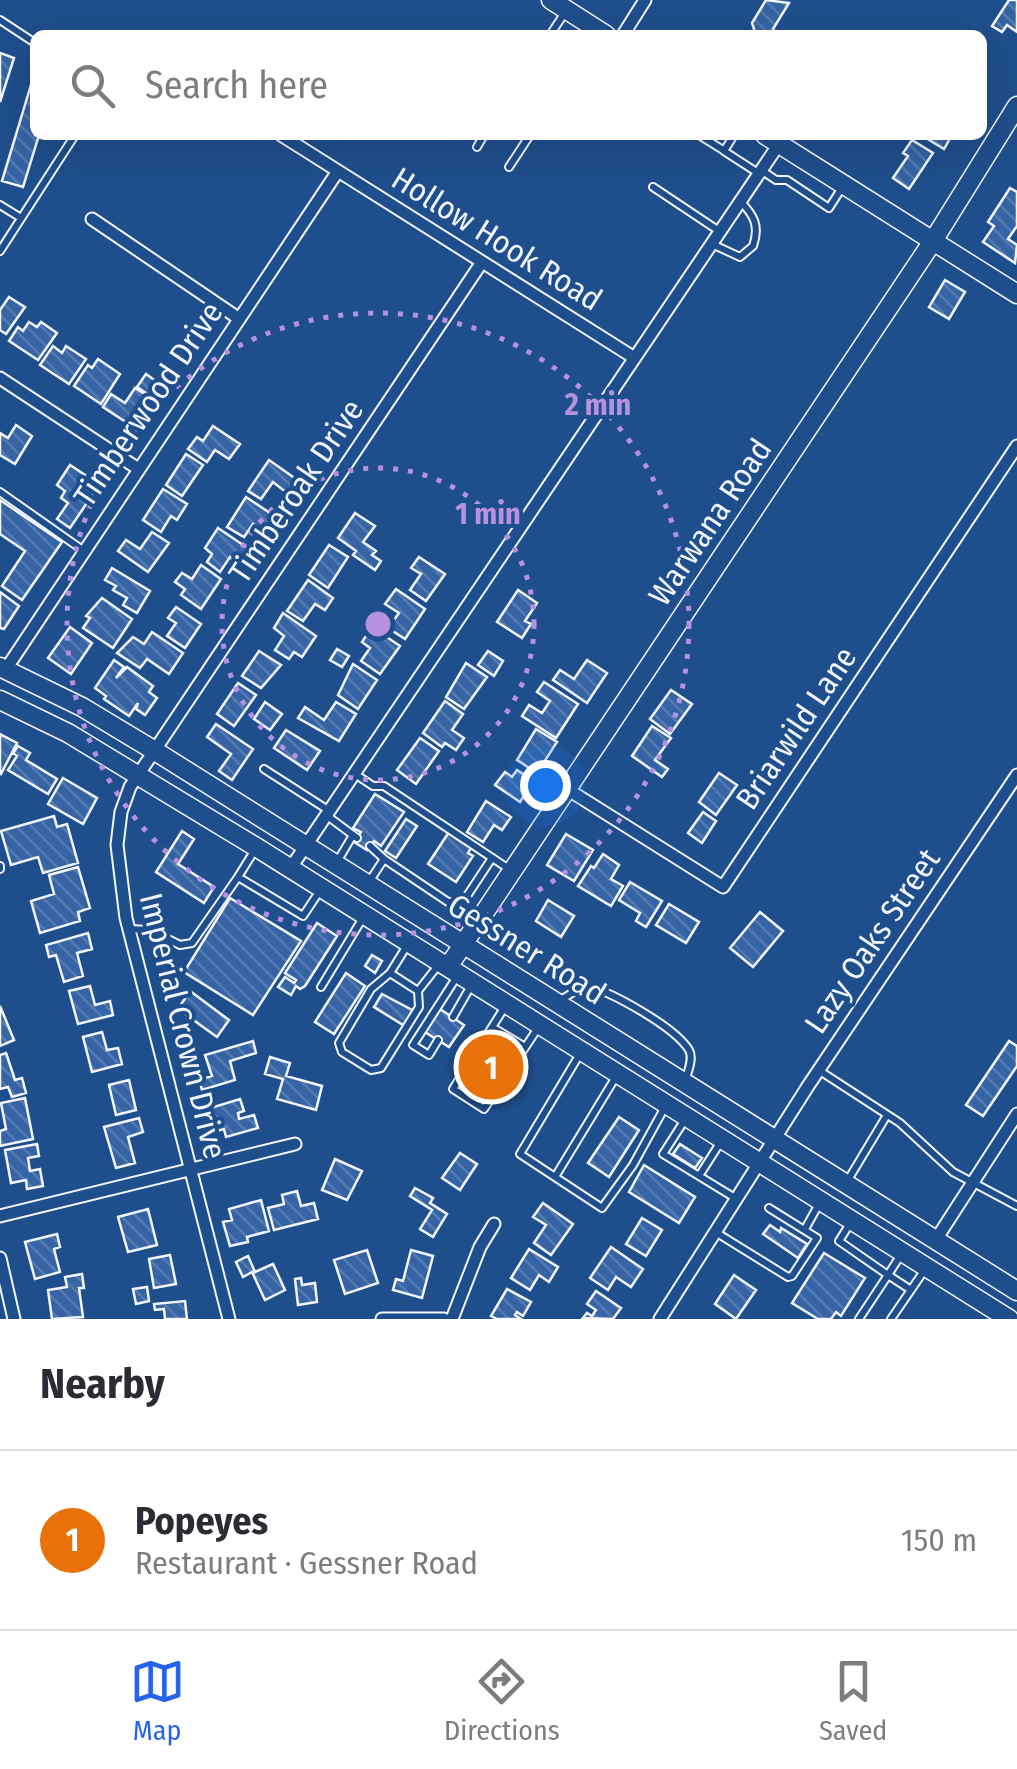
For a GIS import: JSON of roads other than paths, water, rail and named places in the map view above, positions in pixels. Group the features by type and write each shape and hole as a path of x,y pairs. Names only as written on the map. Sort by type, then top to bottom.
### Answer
{"main road":[{"path":"559,5 596,30"},
{"name":"Warwana Road","path":"455,972 460,942 484,916 933,241 1017,106"},
{"path":"772,140 1017,294"},
{"name":"Gessner Road","path":"2,671 82,708 155,750 844,1186 1017,1291"},
{"name":"Gessner Road","path":"0,700 68,733 256,847 1010,1319"}],"street":[{"path":"627,30 645,0"},
{"name":"Hollow Hook Road","path":"289,140 632,357"},
{"path":"290,868 760,172 772,140"},
{"name":"Timberwood Drive","path":"2,671 338,171"},
{"path":"92,219 238,318"},
{"name":"Timberoak Drive","path":"155,750 482,262"},
{"path":"0,378 137,468"},
{"name":"Briarwild Lane","path":"568,789 723,887 1017,446"},
{"name":"Imperial Crown Drive","path":"155,750 120,812 116,845 129,930 228,1319"},
{"name":"Lazy Oaks Street","path":"660,1319 819,1070 1017,775"},
{"path":"935,1241 1017,1114"},
{"path":"0,1216 296,1144"},
{"path":"452,1319 480,1247 494,1224"},
{"path":"0,1258 14,1319"},
{"path":"382,1319 444,1319"}],"lane":[{"path":"552,30 559,5"},
{"path":"0,20 30,40"},
{"path":"0,251 71,140"},
{"path":"477,146 481,140"},
{"path":"509,166 527,140"},
{"path":"707,140 776,180 788,180 829,208 844,185"},
{"path":"724,151 731,140"},
{"path":"653,187 719,231"},
{"path":"711,243 740,256 753,246 756,222 752,212 740,202"},
{"path":"0,204 21,218"},
{"path":"0,492 84,550"},
{"path":"264,769 355,836 336,863"},
{"path":"354,774 373,786 384,786 513,871"},
{"path":"370,846 384,860 448,902 463,902 484,916"},
{"path":"129,930 150,930 180,945 192,943 256,847"},
{"path":"463,902 492,858"},
{"path":"368,884 384,860"},
{"path":"238,877 303,916 322,888"},
{"path":"321,986 365,915"},
{"path":"409,943 390,973 371,990 346,1030 340,1043 342,1052 371,1070 378,1070 419,1007 418,991"},
{"path":"418,991 455,972"},
{"path":"438,1040 429,1056 413,1046 455,972"},
{"path":"441,1002 454,1014 455,972"},
{"path":"390,973 418,991"},
{"path":"556,1003 585,985 640,1010 688,1048 691,1059 685,1083"},
{"path":"506,1004 452,1089 484,1109 540,1025"},
{"path":"492,1027 525,1048"},
{"path":"582,1051 520,1154 602,1208 633,1165 666,1104"},
{"path":"819,1070 900,1122 953,1172 1017,1206"},
{"path":"555,1177 618,1074"},
{"path":"844,1186 887,1115"},
{"path":"687,1117 663,1154 737,1199"},
{"path":"699,1176 722,1139"},
{"path":"806,1229 821,1201"},
{"path":"716,1232 788,1278 817,1238 770,1208"},
{"path":"852,1220 840,1240 911,1290"},
{"path":"859,1319 902,1252"},
{"path":"891,1319 926,1267"}],"place":[{"name":"Popeyes","path":"491,1067"}]}
